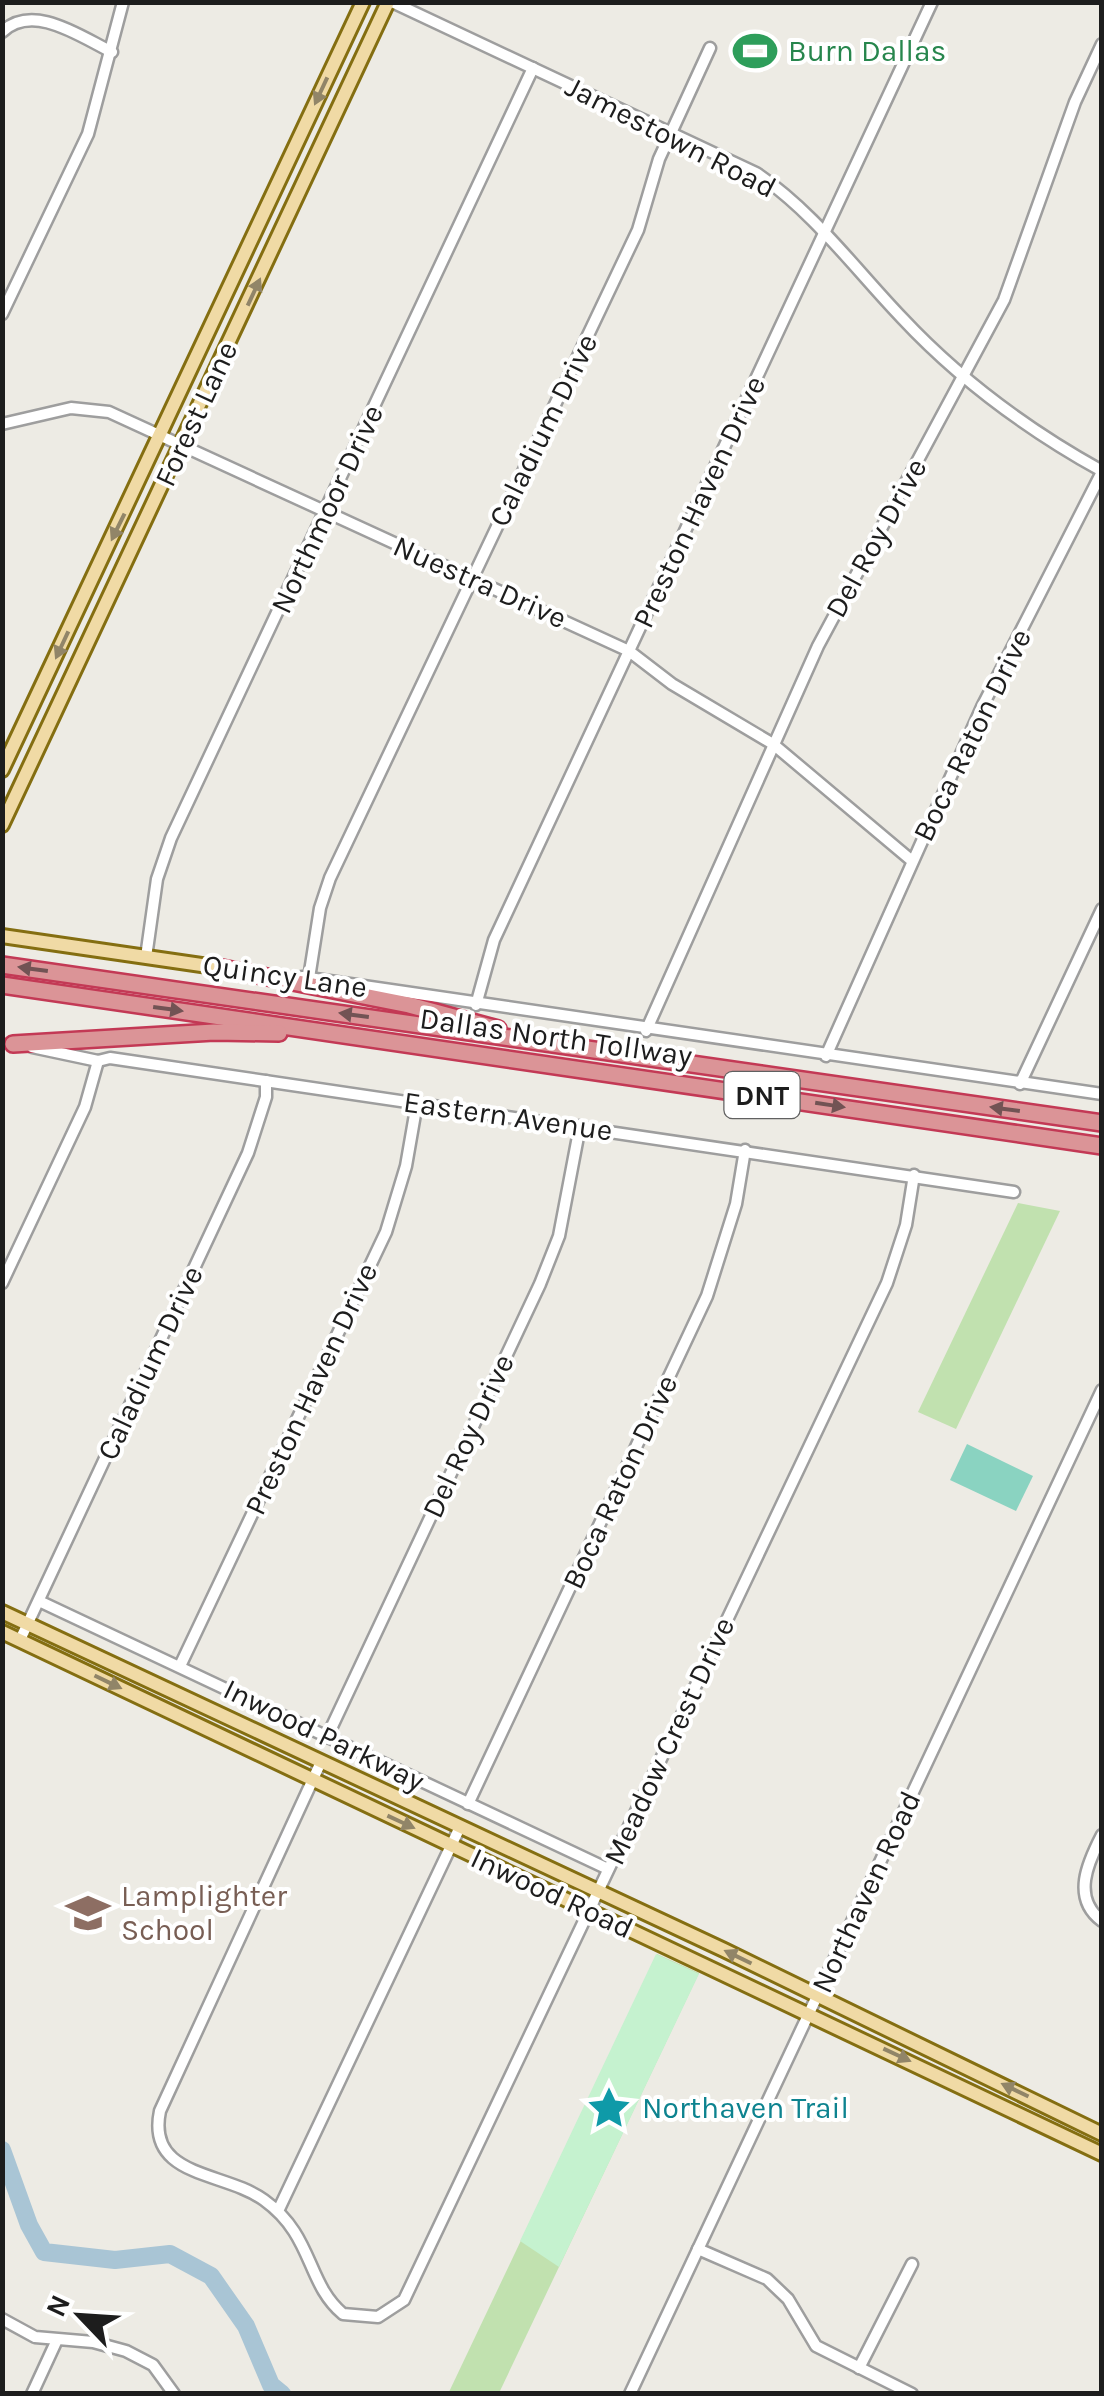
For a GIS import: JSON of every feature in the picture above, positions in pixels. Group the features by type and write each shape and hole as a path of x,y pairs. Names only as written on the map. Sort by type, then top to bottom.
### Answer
{"highway":[{"name":"Dallas North Tollway","path":"2,965 1102,1123"},
{"path":"222,968 478,1021 520,1039"},
{"name":"Dallas North Tollway","path":"2,985 1102,1146"},
{"path":"8,1043 214,1032 328,1032"}],"main road":[{"name":"Forest Lane","path":"2,770 363,2"},
{"name":"Forest Lane","path":"4,818 390,2"},
{"path":"275,188 298,198"},
{"path":"104,557 124,566"},
{"path":"48,676 68,686"},
{"name":"Quincy Lane","path":"2,936 222,968"},
{"name":"Inwood Road","path":"2,1612 818,1995 1102,2134"},
{"name":"Inwood Road","path":"2,1632 810,2012 1102,2154"},
{"path":"191,1722 199,1706"}],"street":[{"path":"2,314 88,134 123,2"},
{"name":"Jamestown Road","path":"390,2 768,181 964,377 1030,428 1102,472"},
{"name":"Preston Haven Drive","path":"476,1005 494,940 932,2"},
{"path":"2,32 16,22 44,20 112,52"},
{"name":"Del Roy Drive","path":"646,1030 818,646 964,377 1017,269 1075,102 1102,44"},
{"name":"Caladium Drive","path":"309,978 320,908 330,878 638,230 671,133 710,48"},
{"name":"Northmoor Drive","path":"146,957 158,879 171,838 533,68"},
{"name":"Nuestra Drive","path":"2,424 81,408 108,412 629,651 672,684 773,744 911,860"},
{"name":"Boca Raton Drive","path":"826,1056 982,707 1102,472"},
{"path":"1020,1084 1102,909"},
{"name":"Quincy Lane","path":"222,968 1102,1094"},
{"name":"Eastern Avenue","path":"8,1043 98,1061 110,1058 1014,1192"},
{"path":"2,1283 85,1107 98,1061"},
{"name":"Caladium Drive","path":"20,1640 248,1153 266,1097 266,1082"},
{"name":"Preston Haven Drive","path":"180,1666 386,1232 406,1166 417,1103"},
{"name":"Del Roy Drive","path":"327,1737 540,1284 566,1210 580,1126"},
{"name":"Boca Raton Drive","path":"468,1804 707,1296 736,1204 745,1150"},
{"name":"Meadow Crest Drive","path":"278,2211 302,2239 323,2291 343,2314 378,2317 404,2300 886,1282 906,1225 914,1175"},
{"name":"Northaven Road","path":"630,2394 1102,1390"},
{"name":"Inwood Parkway","path":"39,1601 608,1869"},
{"path":"320,1764 160,2111 158,2138 168,2159 180,2168 214,2175 250,2190 278,2211 460,1829"},
{"path":"1102,1835 1084,1876 1085,1896 1102,1921"},
{"path":"698,2249 767,2279 788,2299 816,2346 912,2394"},
{"path":"860,2368 912,2264"},
{"path":"2,2319 36,2337 56,2342 93,2342 126,2351 153,2365 174,2394"},
{"path":"32,2394 56,2342"}],"green space":[{"path":"1018,1203 1060,1211 956,1429 918,1412"},
{"path":"967,1444 1033,1476 1016,1511 950,1480"},
{"name":"Northaven Trail","path":"656,1954 699,1974 559,2267 520,2241"},
{"name":"Northaven Trail","path":"657,1954 699,1973 499,2393 448,2394"}],"waterway":[{"path":"2,2150 29,2225 44,2252 115,2260 170,2254 211,2276 246,2326 271,2385 282,2394"}],"place":[{"name":"Burn Dallas","path":"755,51"},
{"name":"Lamplighter School","path":"88,1913"},
{"name":"Northaven Trail","path":"609,2108"}]}
